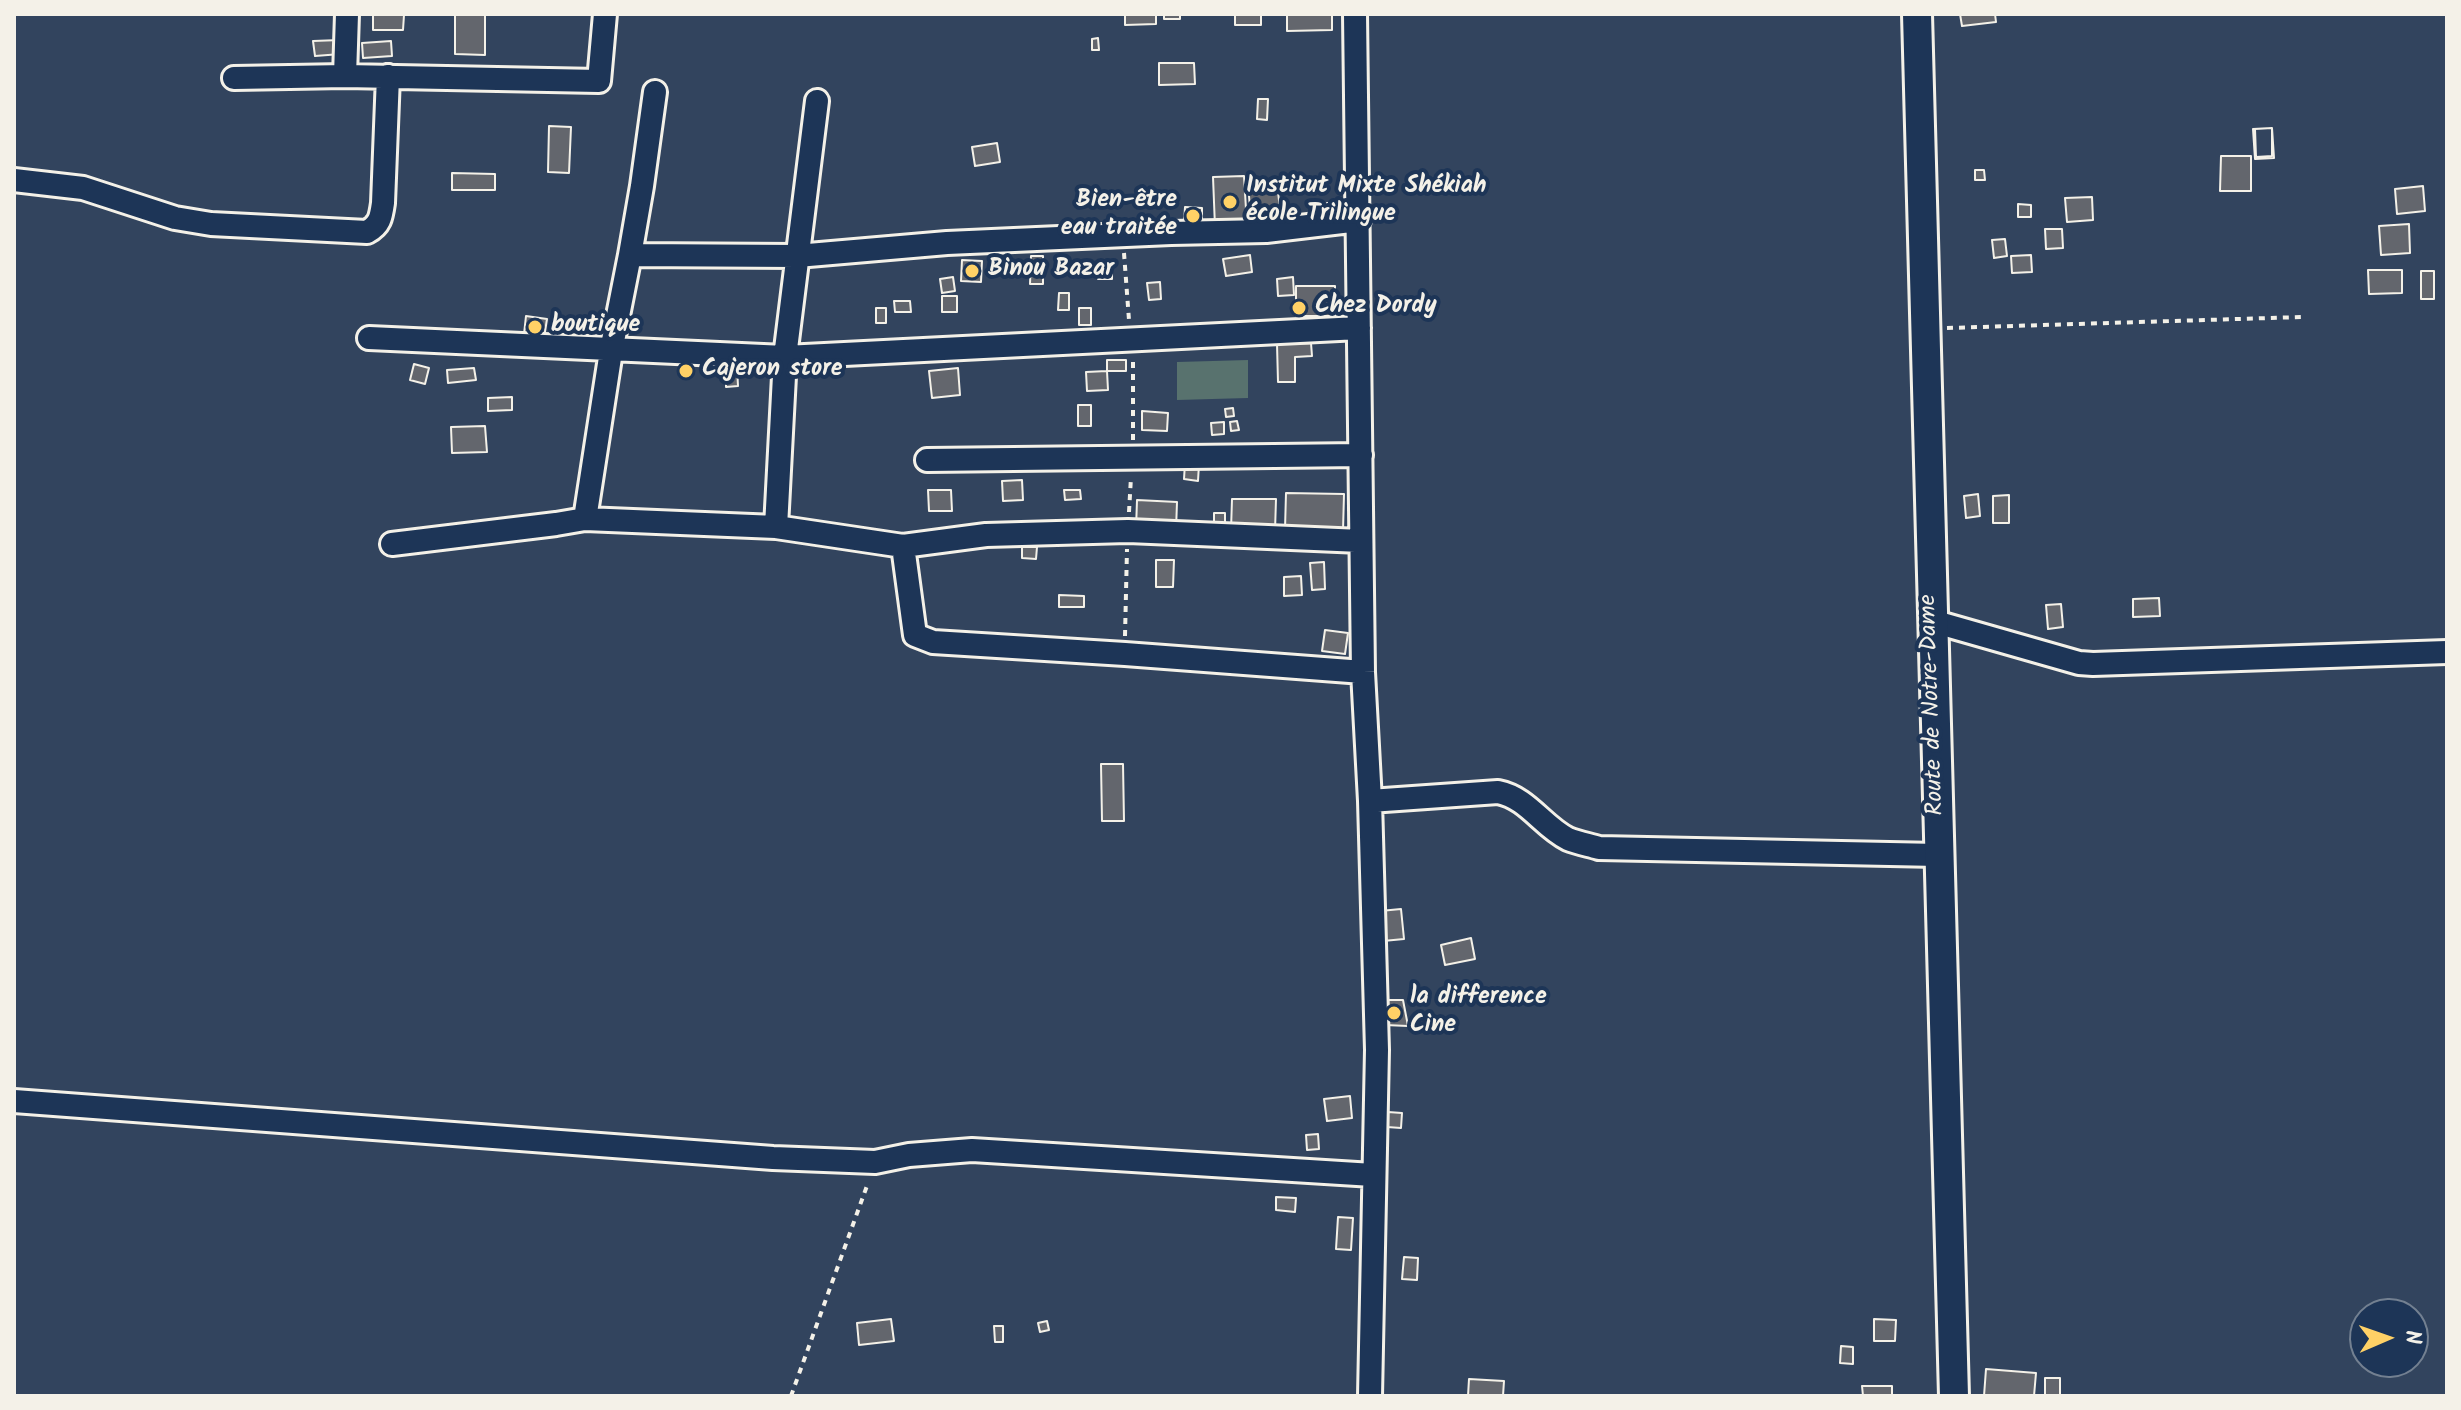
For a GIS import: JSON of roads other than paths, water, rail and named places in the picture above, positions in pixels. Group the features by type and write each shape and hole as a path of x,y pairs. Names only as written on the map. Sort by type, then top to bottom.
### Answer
{"street":[{"path":"345,76 347,14"},
{"path":"234,78 388,76 599,81 605,14"},
{"path":"1355,14 1363,672 1377,1050 1370,1396"},
{"name":"Route de Notre-Dame","path":"1917,14 1954,1396"},
{"path":"14,180 83,188 165,215 211,224 367,232 377,227 381,218 388,76"},
{"path":"585,519 655,92"},
{"path":"776,527 785,357 817,101"},
{"path":"630,255 797,256 947,243 1266,231 1359,220"},
{"path":"369,338 785,357 1359,328"},
{"path":"927,460 1361,455"},
{"path":"392,544 585,519 776,527 903,546 986,535 1128,531 1361,541"},
{"path":"903,546 915,635 933,642 1363,672"},
{"path":"1932,621 2079,663 2093,664 2447,652"},
{"path":"1370,801 1498,792 1523,802 1566,838 1599,848 1938,855"},
{"path":"14,1101 773,1158 875,1162 972,1150 1373,1175"}],"place":[{"name":"Institut Mixte Shékiah école Trilingue","path":"1230,202"},
{"name":"Bien-être eau traitée","path":"1193,216"},
{"name":"Binou Bazar","path":"972,271"},
{"name":"Chez Dordy","path":"1299,308"},
{"name":"boutique","path":"535,327"},
{"name":"Cajeron store","path":"686,371"},
{"name":"la difference Cine","path":"1394,1013"}]}
